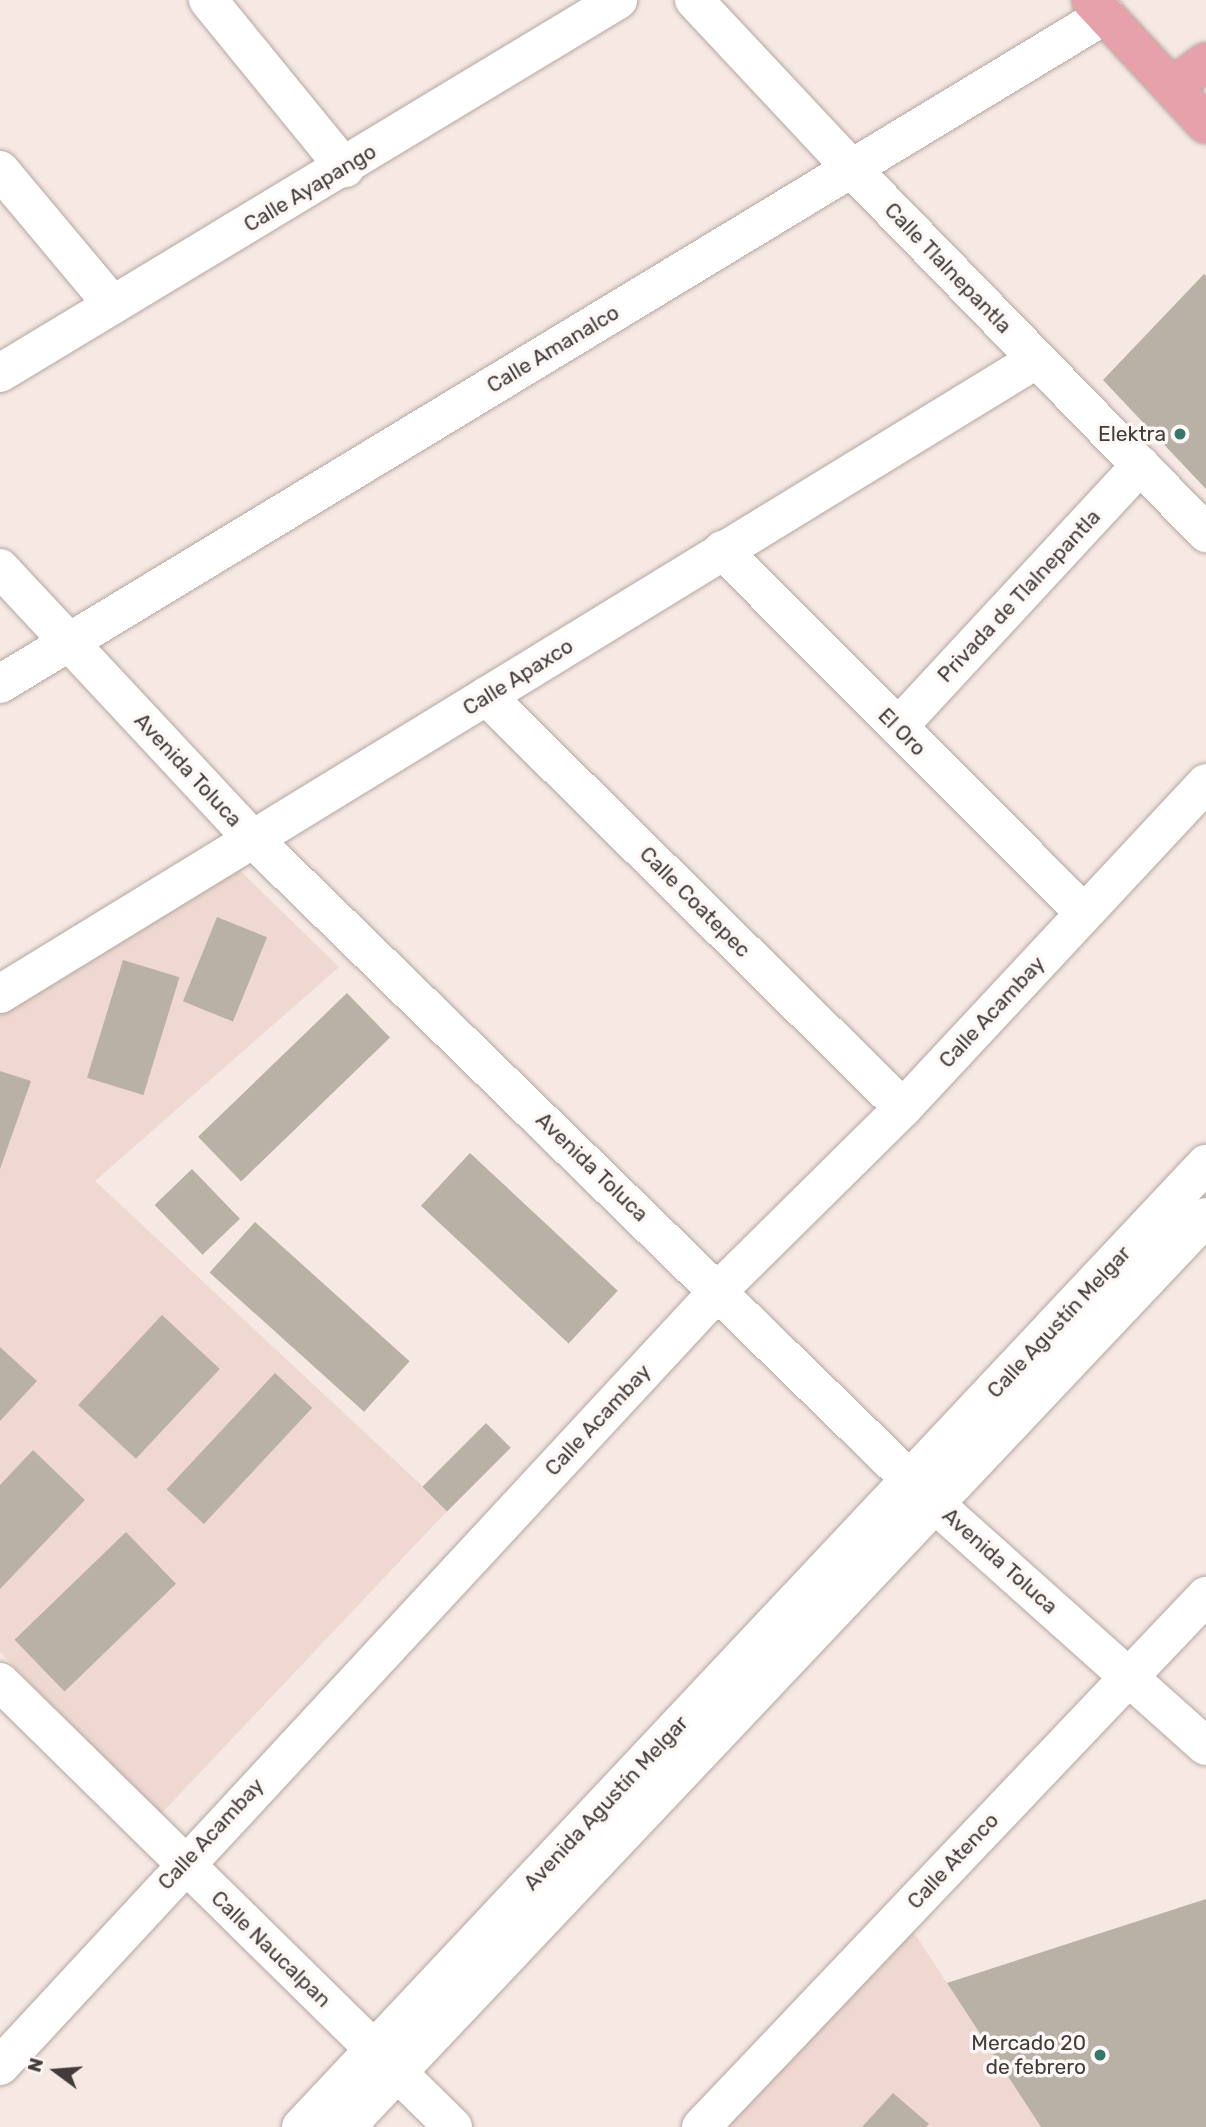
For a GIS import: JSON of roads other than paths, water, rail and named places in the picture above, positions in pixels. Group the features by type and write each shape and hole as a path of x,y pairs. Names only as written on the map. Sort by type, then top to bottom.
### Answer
{"main road":[{"path":"1098,7 1206,124"},
{"path":"1172,87 1206,62"}],"street":[{"path":"208,0 345,168"},
{"name":"Calle Ayapango","path":"0,373 345,168 618,0"},
{"name":"Calle Tlalnepantla","path":"694,0 852,169 1206,533"},
{"name":"Calle Amanalco","path":"0,684 852,169 1098,7"},
{"path":"0,170 113,305"},
{"name":"Calle Apaxco","path":"0,994 1037,359"},
{"name":"Privada de Tlalnepantla","path":"898,727 1141,465"},
{"name":"El Oro","path":"722,550 1083,912"},
{"name":"Avenida Toluca","path":"0,568 254,840 719,1290 923,1492 1206,1746"},
{"name":"Calle Coatepec","path":"486,696 904,1108"},
{"name":"Calle Acambay","path":"3,2056 719,1290 904,1108 1083,912 1206,783"},
{"name":"Calle Agustín Melgar","path":"923,1492 1206,1164"},
{"name":"Calle Agustín Melgar","path":"923,1492 1206,1217"},
{"name":"Avenida Agustín Melgar","path":"301,2127 386,2061 923,1492"},
{"name":"Calle Atenco","path":"701,2127 1206,1595"},
{"name":"Calle Naucalpan","path":"0,1682 453,2127"},
{"name":"Avenida Agustín Melgar","path":"346,2127 386,2061"}],"place":[{"name":"Elektra","path":"1180,434"},
{"name":"Mercado 20 de febrero","path":"1100,2055"}]}
